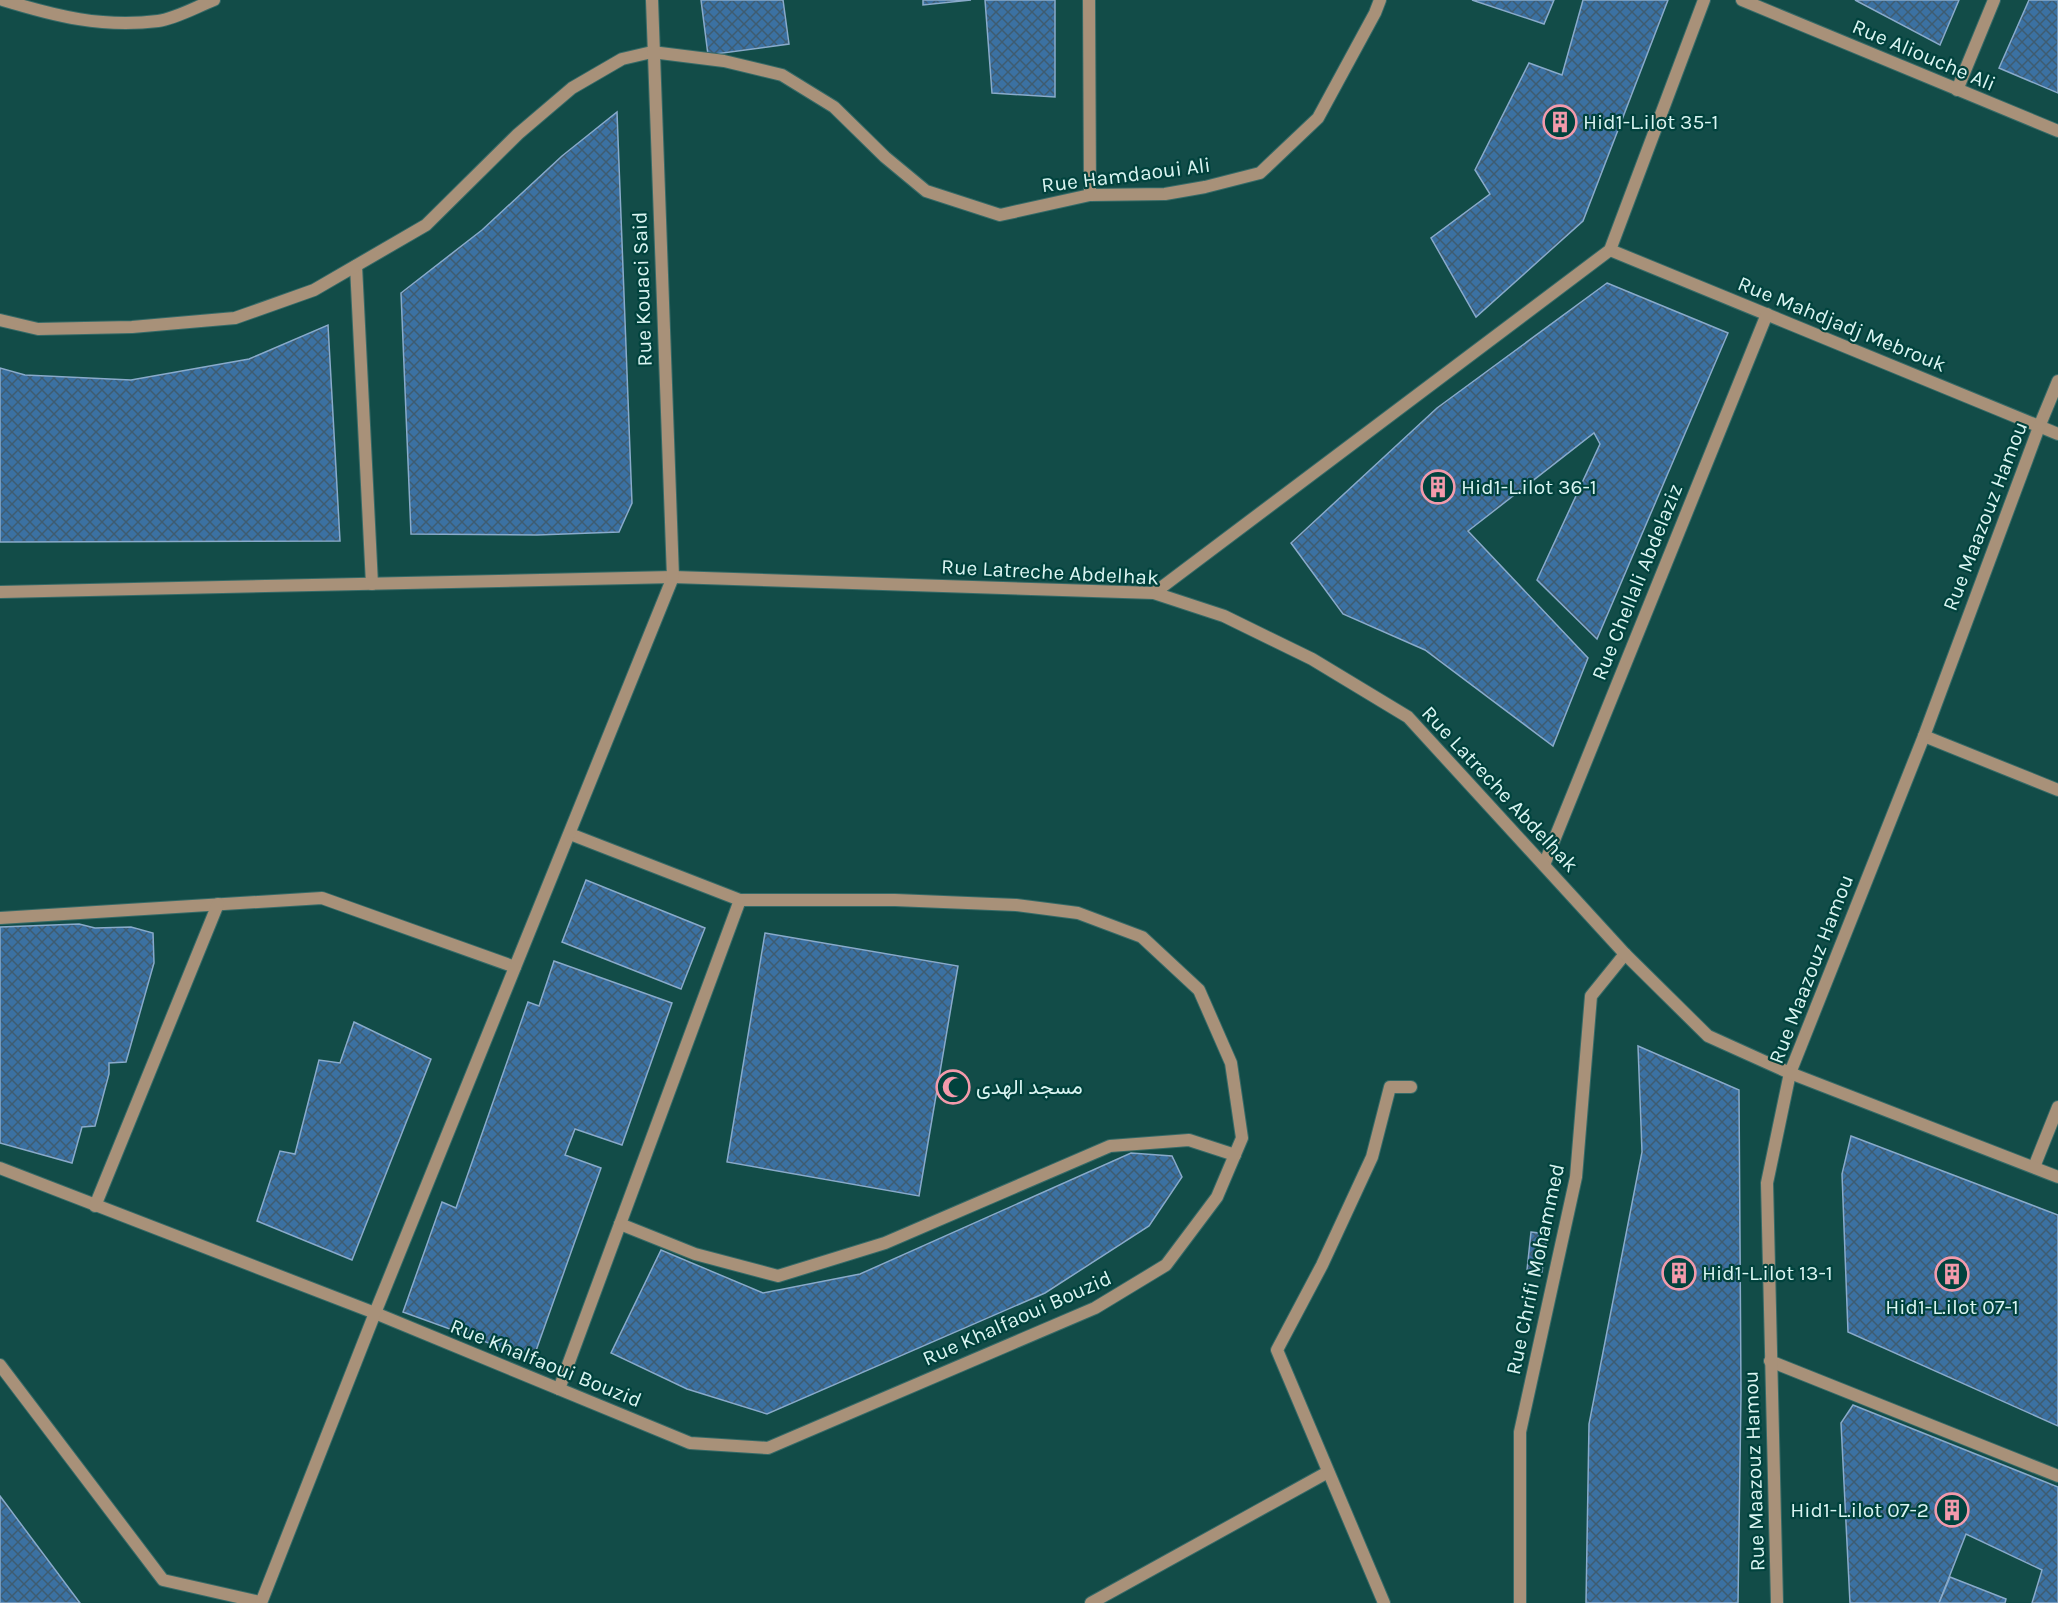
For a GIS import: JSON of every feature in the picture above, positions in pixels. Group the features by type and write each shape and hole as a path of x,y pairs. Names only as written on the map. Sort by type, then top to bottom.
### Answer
{"street":[{"path":"3,0 46,13 100,24 160,21 214,0"},
{"name":"Rue Kouaci Said","path":"652,0 652,52 674,577"},
{"path":"1089,0 1090,195"},
{"name":"Rue Hamdaoui Ali","path":"652,52 724,61 782,75 834,107 885,157 926,191 999,214 1090,195 1165,194 1260,173 1318,118 1380,0"},
{"path":"1154,593 1610,250 1704,0"},
{"name":"Rue Aliouche Ali","path":"1742,0 2058,131"},
{"path":"1957,90 1995,0"},
{"path":"0,320 38,329 132,327 235,318 314,290 426,225 518,134 572,88 622,59 652,52"},
{"name":"Rue Mahdjadj Mebrouk","path":"1610,250 2058,434"},
{"path":"356,266 372,584"},
{"name":"Rue Chellali Abdelaziz","path":"1544,865 1767,314"},
{"name":"Rue Maazouz Hamou","path":"1777,1603 1767,1183 1790,1073 1924,736 2058,381"},
{"path":"0,1365 163,1580 260,1603 375,1313 674,577"},
{"name":"Rue Latreche Abdelhak","path":"0,592 674,577 1154,593 1224,616 1312,658 1408,717 1625,954 1708,1036 1790,1073 2058,1177"},
{"path":"1924,736 2058,790"},
{"name":"Rue Khalfaoui Bouzid","path":"0,1168 375,1313 690,1443 768,1448 1095,1308 1166,1265 1217,1197 1242,1138 1231,1063 1199,990 1142,937 1078,913 1016,905 895,900 740,900 570,834"},
{"path":"0,918 322,898 515,967"},
{"path":"559,1389 740,900"},
{"path":"96,1206 218,904"},
{"name":"Rue Chrifi Mohammed","path":"1520,1603 1520,1432 1576,1177 1591,996 1625,954"},
{"path":"1384,1603 1277,1350 1322,1265 1372,1157 1390,1087 1411,1087"},
{"path":"2034,1167 2058,1107"},
{"path":"620,1224 695,1254 778,1276 885,1243 1110,1146 1189,1140 1235,1155"},
{"path":"1770,1361 2058,1476"},
{"path":"1090,1603 1328,1472"}],"building":[{"path":"701,0 783,0 789,44 708,55"},
{"path":"923,0 971,0 923,5"},
{"path":"985,0 1055,0 1055,97 992,93"},
{"path":"1472,0 1554,0 1544,24"},
{"name":"Hid1-L.ilot 35-1","path":"1583,0 1668,0 1583,221 1476,317 1431,238 1490,194 1475,170 1529,63 1562,75"},
{"path":"1855,0 1959,0 1940,45"},
{"path":"2029,0 2058,0 2058,93 1999,68"},
{"path":"617,112 632,503 619,532 537,535 411,534 401,293 482,230 562,156"},
{"name":"Hid1-L.ilot 36-1","path":"1607,283 1728,333 1597,639 1537,580 1600,444 1594,433 1468,531 1588,658 1553,746 1425,650 1343,614 1291,543 1437,408"},
{"path":"328,325 340,541 0,542 0,368 25,375 131,380 249,359"},
{"path":"586,880 705,928 681,989 562,942"},
{"path":"79,924 95,928 131,927 153,933 154,963 126,1062 109,1063 109,1074 95,1126 82,1127 72,1163 0,1143 0,927"},
{"path":"765,933 958,966 919,1196 727,1162"},
{"path":"554,961 672,1003 622,1145 575,1129 565,1155 601,1168 533,1359 403,1312 442,1202 456,1208 528,1002 539,1006"},
{"path":"354,1022 431,1059 352,1260 257,1221 280,1151 295,1154 319,1060 340,1063"},
{"name":"Hid1-L.ilot 13-1","path":"1638,1046 1739,1090 1741,1393 1738,1603 1586,1603 1589,1424 1642,1152"},
{"name":"Hid1-L.ilot 07-1","path":"1851,1136 2058,1215 2058,1426 1848,1332 1842,1174"},
{"path":"1131,1153 1172,1156 1182,1177 1149,1226 1045,1293 767,1414 687,1389 611,1353 661,1250 763,1293 860,1274"},
{"path":"1531,1232 1547,1234 1542,1272 1527,1270"},
{"name":"Hid1-L.ilot 07-2","path":"1853,1405 2058,1487 2058,1603 2032,1603 2042,1570 1966,1534 1939,1603 1850,1603 1841,1423"},
{"path":"0,1496 80,1603 0,1603"},
{"path":"1950,1577 2006,1599 2005,1603 1939,1603"}],"place":[{"name":"Hid1-L.ilot 35-1","path":"1560,122"},
{"name":"Hid1-L.ilot 36-1","path":"1438,487"},
{"name":"مسجد الهدى","path":"953,1087"},
{"name":"Hid1-L.ilot 13-1","path":"1679,1273"},
{"name":"Hid1-L.ilot 07-1","path":"1952,1274"},
{"name":"Hid1-L.ilot 07-2","path":"1952,1510"}]}
